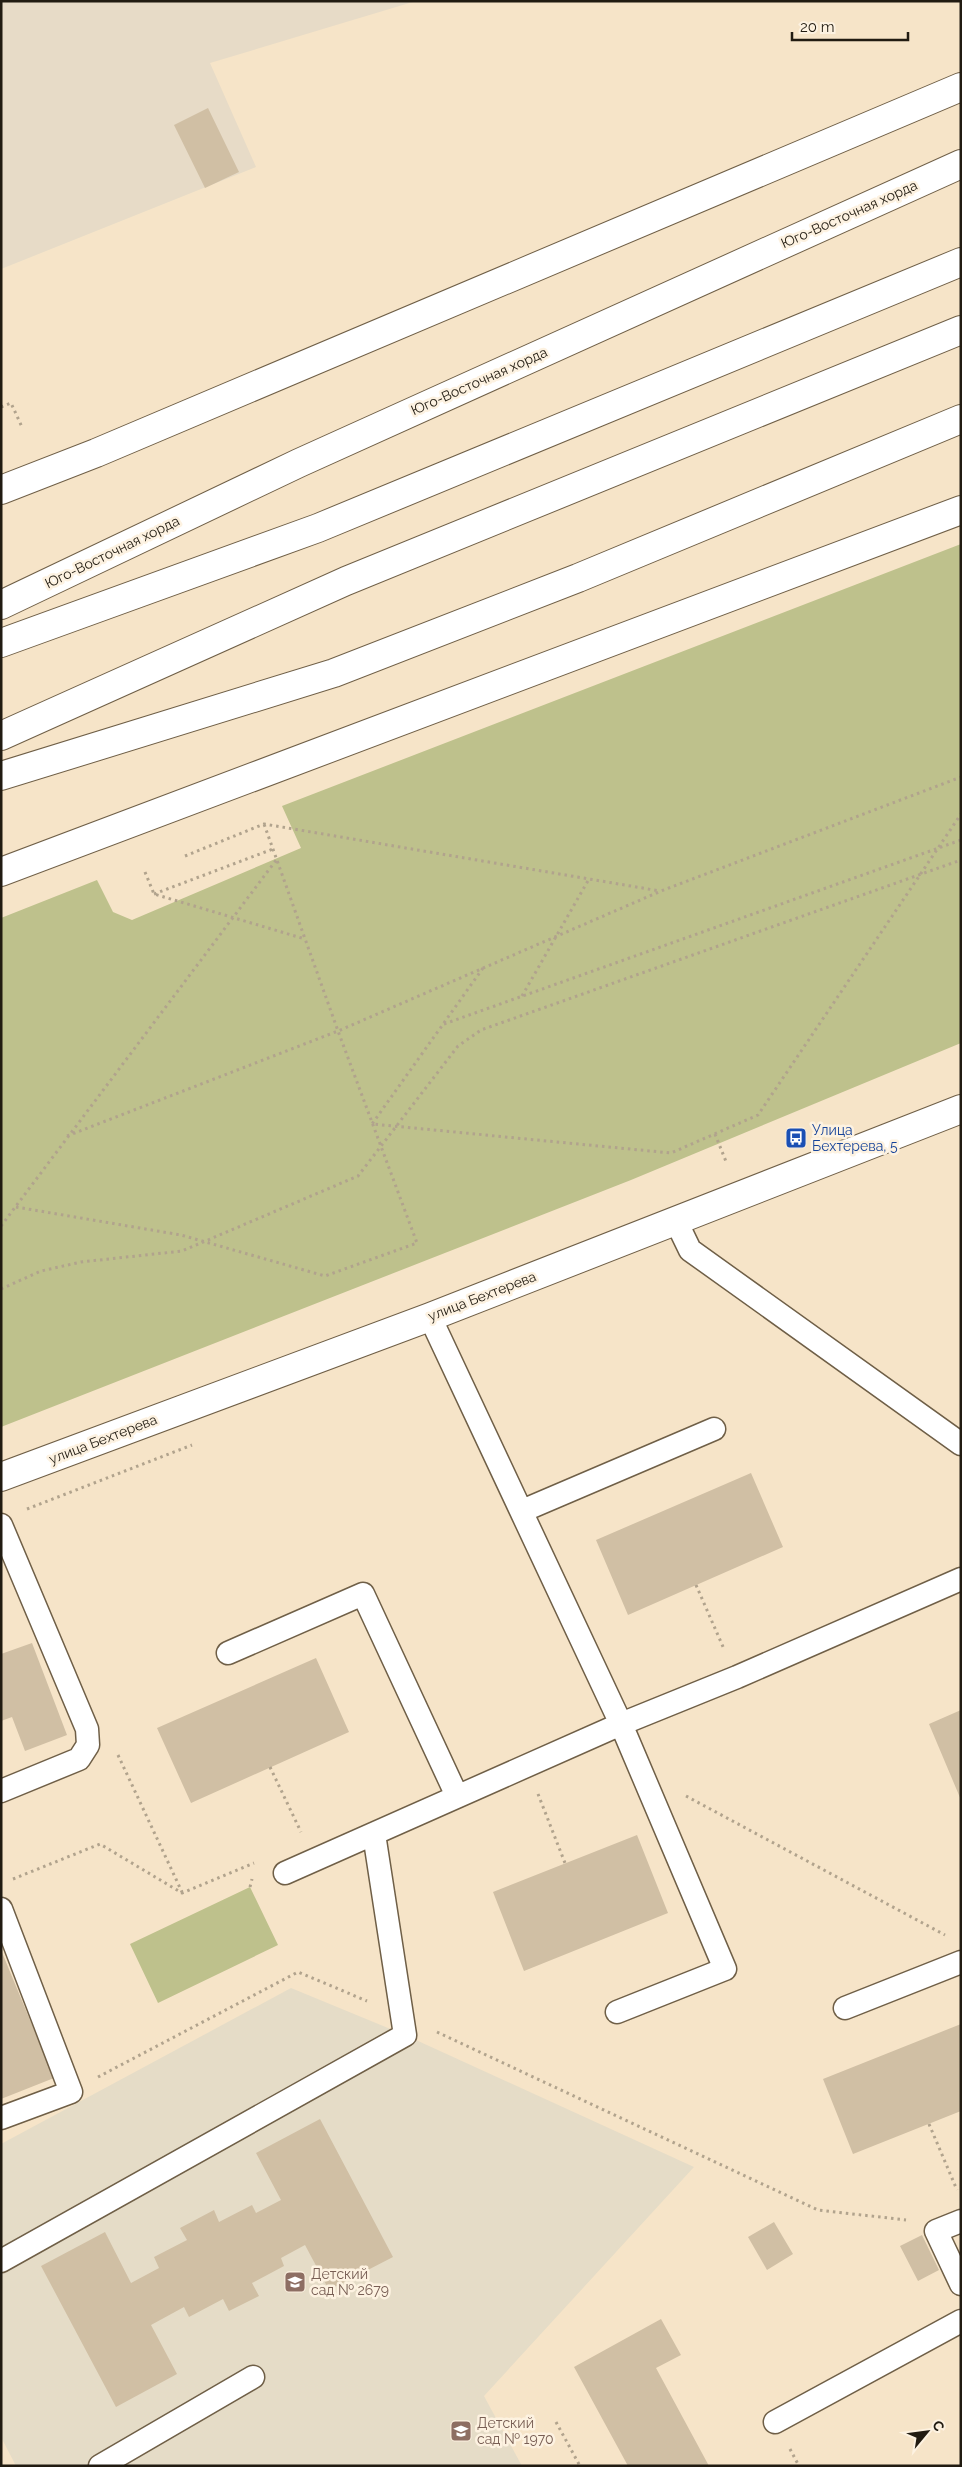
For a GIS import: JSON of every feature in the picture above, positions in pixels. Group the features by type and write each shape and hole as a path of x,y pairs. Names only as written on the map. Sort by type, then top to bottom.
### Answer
{"main road":[{"path":"1,490 106,449 961,87"},
{"name":"Юго-Восточная хорда","path":"1,605 299,463 961,164"},
{"path":"1,642 318,528 961,262"},
{"path":"1,736 346,581 961,330"},
{"path":"1,776 334,673 578,578 961,419"},
{"path":"1,872 961,510"},
{"name":"улица Бехтерева","path":"1,1477 430,1317 961,1109"}],"lane":[{"path":"676,1221 690,1250 961,1444"},
{"path":"430,1317 621,1724 725,1969 617,2012"},
{"path":"522,1511 714,1429"},
{"path":"1,1525 87,1729 88,1745 78,1759 1,1791"},
{"path":"285,1873 621,1724 737,1677 961,1579"},
{"path":"228,1653 362,1594 457,1796"},
{"path":"1,2261 405,2035 374,1834"},
{"path":"1,1909 71,2092 1,2118"},
{"path":"845,2008 961,1962"},
{"path":"961,2221 936,2231 961,2284"},
{"path":"775,2422 961,2321"},
{"path":"100,2466 253,2377"}],"path":[{"path":"1,408 11,403 22,427"},
{"path":"67,1136 338,1031 661,891 961,777"},
{"path":"372,1124 671,1153 758,1115 918,875 961,814"},
{"path":"185,856 264,824 661,891"},
{"path":"16,1207 208,1241 325,1276 417,1243 264,824"},
{"path":"444,1024 961,840"},
{"path":"154,894 273,849"},
{"path":"1,1226 276,860"},
{"path":"1,1289 41,1271 81,1262 182,1251 358,1176 458,1046 481,1030 961,860"},
{"path":"145,872 154,894"},
{"path":"522,996 588,879"},
{"path":"154,894 305,939"},
{"path":"372,1124 484,967"},
{"path":"696,1585 737,1677"},
{"path":"115,1749 182,1893"},
{"path":"527,1766 565,1863"},
{"path":"270,1768 312,1860"},
{"path":"642,1772 952,1939"},
{"path":"10,1880 100,1844 182,1893"},
{"path":"182,1893 258,1862"},
{"path":"71,2092 298,1972 402,2016 818,2210 903,2221"},
{"path":"929,2124 961,2197"},
{"path":"556,2422 580,2466"}],"shaded area":[{"path":"1,1 416,1 210,63 256,167 1,269"},
{"name":"Детский сад № 2679","path":"291,1988 405,2035 694,2167 484,2396 522,2466 16,2466 1,2437 1,2144"}],"green space":[{"path":"961,544 961,1043 631,1180 1,1427 1,918 97,880 113,912 132,920 301,848 282,806"},
{"path":"250,1887 278,1945 158,2003 130,1944"}],"building":[{"path":"208,108 239,172 205,188 174,125"},
{"path":"751,1473 783,1547 628,1615 596,1540"},
{"path":"32,1643 67,1735 25,1751 12,1717 1,1721 1,1654"},
{"path":"316,1658 349,1732 191,1803 157,1728"},
{"path":"961,1710 961,1800 929,1724"},
{"path":"637,1835 668,1913 524,1971 493,1892"},
{"path":"1,1950 54,2078 1,2099"},
{"path":"961,2024 961,2111 853,2154 823,2079"},
{"path":"320,2119 393,2257 329,2290 305,2245 281,2258 284,2266 252,2283 259,2296 229,2311 223,2299 189,2317 184,2307 151,2325 177,2374 116,2407 41,2266 105,2232 131,2283 159,2268 154,2257 187,2240 180,2228 214,2210 219,2222 252,2205 256,2213 281,2200 256,2153"},
{"path":"774,2222 793,2254 767,2270 748,2237"},
{"path":"922,2235 939,2270 918,2281 900,2246"},
{"path":"661,2319 681,2355 656,2368 709,2466 628,2466 574,2367"}],"place":[{"name":"Улица Бехтерева, 5","path":"796,1138"},
{"name":"Детский сад № 2679","path":"295,2282"},
{"name":"Детский сад № 1970","path":"461,2431"}]}
